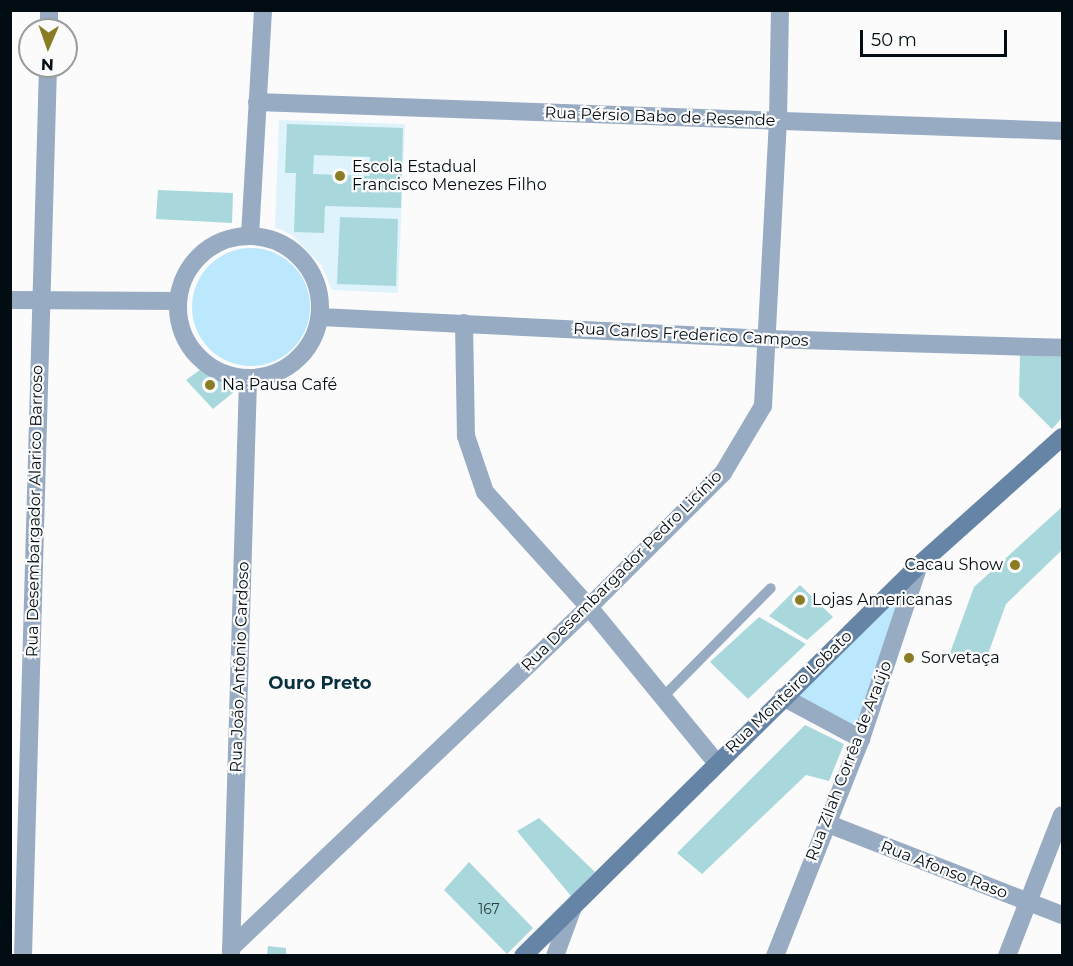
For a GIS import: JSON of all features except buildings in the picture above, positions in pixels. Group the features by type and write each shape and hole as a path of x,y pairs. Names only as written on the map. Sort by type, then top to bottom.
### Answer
{"main road":[{"name":"Rua Monteiro Lobato","path":"523,956 919,565 1060,444"}],"street":[{"path":"250,236 263,10"},
{"name":"Rua Desembargador Pedro Licínio","path":"231,952 588,607 723,473 763,406 778,122 780,10"},
{"name":"Rua Desembargador Alarico Barroso","path":"23,956 48,78"},
{"name":"Rua Pérsio Babo de Resende","path":"257,102 1062,131"},
{"path":"250,236 274,241 295,253 310,271 319,293 320,317 308,346 287,368 269,376 248,379 225,375 205,363 189,346 180,325 178,301 183,281 194,262 210,248 229,239 250,236"},
{"path":"10,300 178,301"},
{"name":"Rua Carlos Frederico Campos","path":"320,317 767,339 1062,348"},
{"path":"464,323 466,436 485,492 588,607 717,762"},
{"name":"Rua João Antônio Cardoso","path":"231,952 248,379"},
{"name":"Rua Zilah Corrêa de Araújo","path":"775,956 861,739 919,565"},
{"path":"783,697 861,739"},
{"path":"1007,956 1062,815"},
{"name":"Rua Afonso Raso","path":"826,823 1062,915"},
{"path":"555,956 573,907"}],"lane":[{"path":"663,697 771,588"}],"shaded area":[{"name":"Escola Estadual Francisco Menezes Filho","path":"279,120 405,124 398,293 332,290 322,266 292,235 275,227"},
{"path":"251,248 274,252 293,265 306,284 310,307 306,330 293,349 274,362 251,366 228,362 209,349 196,330 192,307 196,284 209,265 228,252"},
{"path":"919,565 861,739 783,697"}],"place":[{"name":"Escola Estadual Francisco Menezes Filho","path":"340,176"},
{"name":"Na Pausa Café","path":"210,385"},
{"name":"Cacau Show","path":"1015,565"},
{"name":"Lojas Americanas","path":"800,600"},
{"name":"Sorvetaça","path":"909,658"}],"district":[{"name":"Ouro Preto","path":"320,683"}]}
